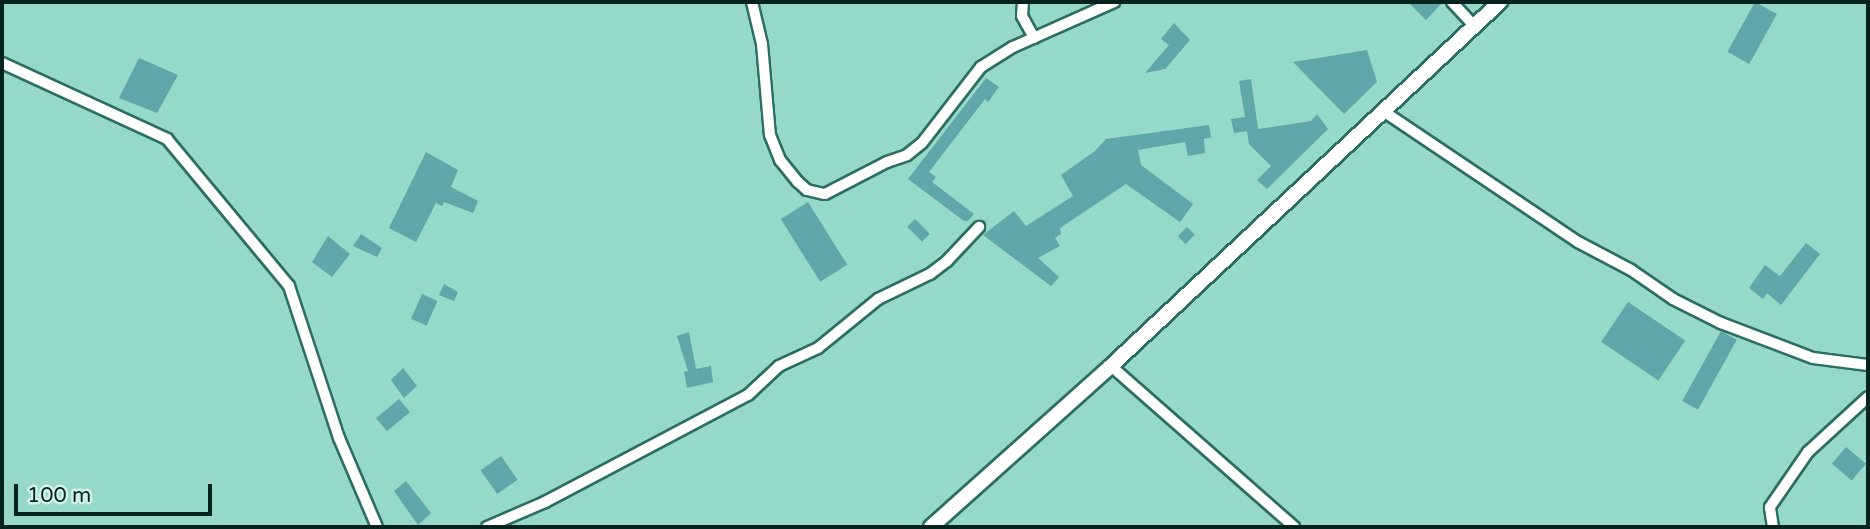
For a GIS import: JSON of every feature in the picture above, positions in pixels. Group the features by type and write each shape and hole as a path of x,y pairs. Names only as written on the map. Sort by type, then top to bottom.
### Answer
{"main road":[{"path":"931,527 1111,366 1500,2"}],"street":[{"path":"752,2 762,44 770,135 780,160 798,182 807,190 825,194 887,162 908,155 922,143 981,67 1034,38 1114,2"},
{"path":"1023,2 1022,16 1034,38"},
{"path":"1452,2 1474,26"},
{"path":"2,62 167,139 289,286 339,438 377,527"},
{"path":"1382,111 1578,242 1631,270 1673,299 1721,323 1813,358 1868,365"},
{"path":"487,527 545,502 748,395 779,366 818,348 878,299 930,274 947,261 979,227"},
{"path":"1111,366 1294,527"},
{"path":"1773,527 1770,506 1808,452 1868,397"}],"building":[{"path":"1408,2 1443,2 1426,20"},
{"path":"1755,2 1777,14 1749,64 1727,52"},
{"path":"1174,23 1190,40 1165,69 1145,73 1169,45 1161,39"},
{"path":"1367,50 1377,82 1344,114 1293,62"},
{"path":"139,58 178,75 157,113 119,98"},
{"path":"986,78 999,87 988,102 985,99 929,172 936,177 932,182 974,214 968,221 964,221 908,179"},
{"path":"1251,79 1258,129 1311,121 1317,114 1328,129 1267,189 1257,180 1271,166 1249,144 1247,131 1234,133 1231,119 1245,117 1239,81"},
{"path":"1209,125 1211,137 1204,139 1205,153 1188,156 1185,142 1138,150 1141,165 1193,204 1180,222 1126,184 1060,228 1061,234 1055,238 1060,246 1038,258 1059,277 1051,286 983,235 1014,211 1026,226 1073,196 1061,175 1095,151 1106,139"},
{"path":"426,152 458,170 451,187 478,201 473,213 444,202 442,206 436,203 416,242 389,228"},
{"path":"808,202 847,265 820,282 781,219"},
{"path":"915,219 930,234 922,242 907,227"},
{"path":"1187,227 1195,235 1186,244 1178,236"},
{"path":"361,234 382,248 377,257 353,246"},
{"path":"328,236 350,254 332,277 312,262"},
{"path":"1806,243 1820,254 1781,305 1767,293 1763,299 1749,288 1765,265 1780,276"},
{"path":"444,284 458,292 454,301 439,295"},
{"path":"422,294 438,301 427,326 411,319"},
{"path":"1628,302 1685,341 1658,380 1601,342"},
{"path":"1721,331 1737,340 1698,410 1682,401"},
{"path":"689,332 696,369 711,366 713,382 687,388 684,372 688,371 677,336"},
{"path":"403,368 417,386 404,398 391,380"},
{"path":"399,399 410,412 387,431 376,418"},
{"path":"1846,447 1866,464 1852,481 1832,464"},
{"path":"501,456 518,480 497,494 481,470"},
{"path":"406,481 431,513 418,525 394,491"}]}
